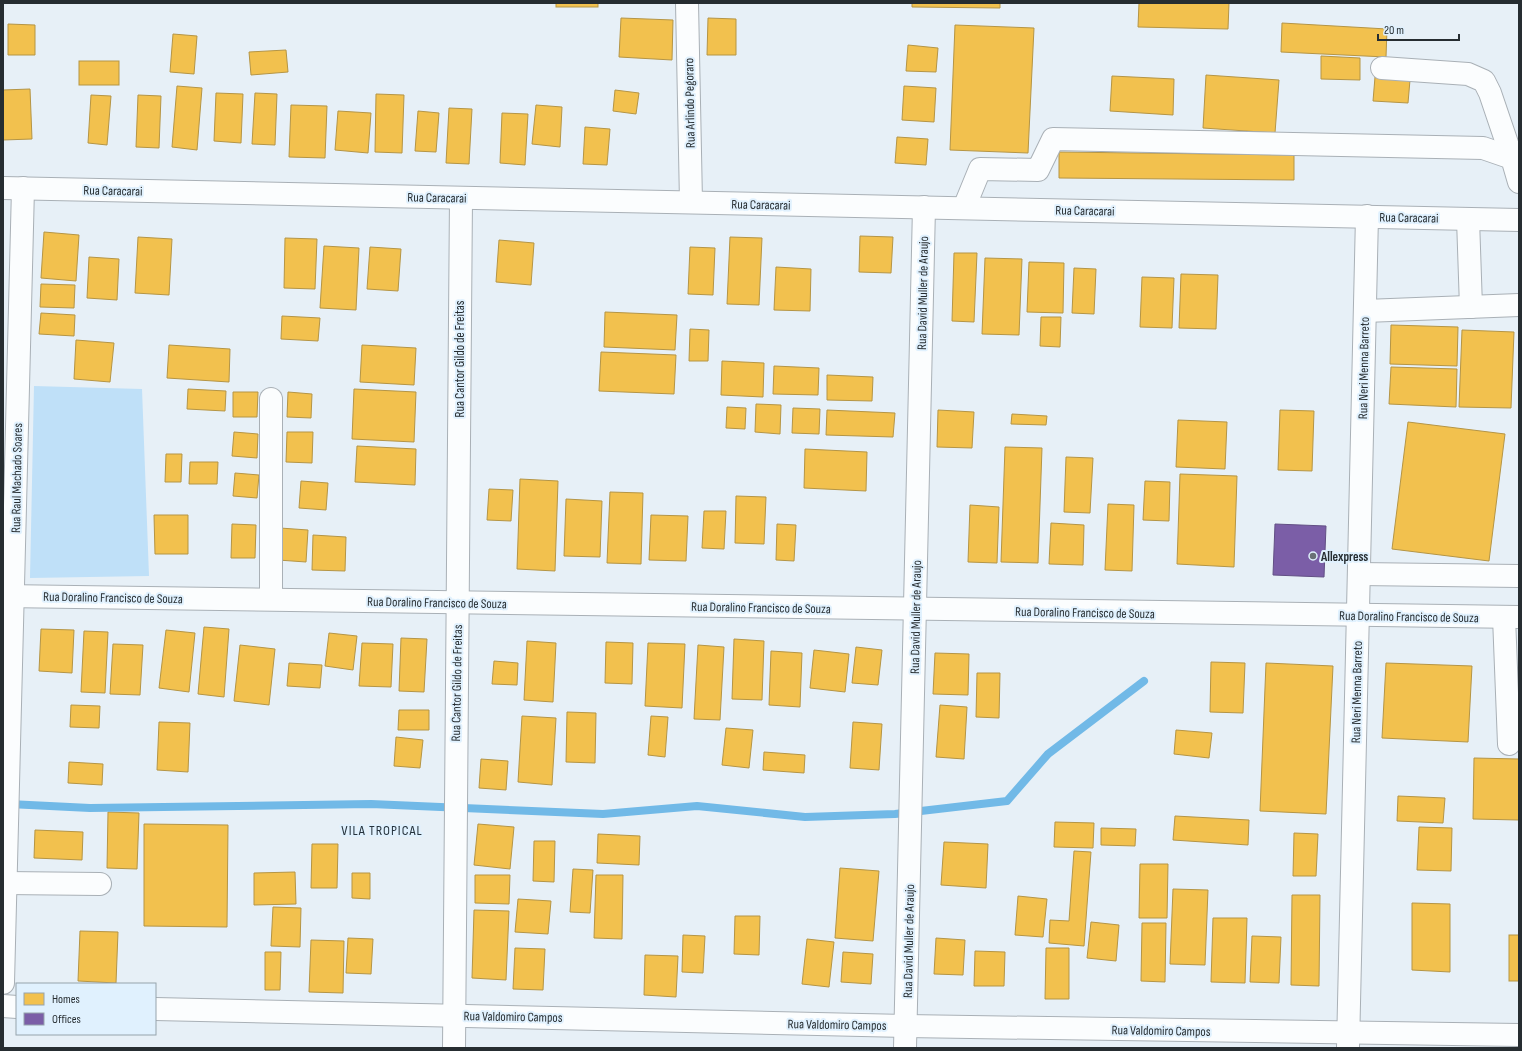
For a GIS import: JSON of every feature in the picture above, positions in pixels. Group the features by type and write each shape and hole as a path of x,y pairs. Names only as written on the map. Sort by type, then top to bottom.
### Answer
{"street":[{"name":"Rua Arlindo Pegoraro","path":"687,3 691,202"},
{"path":"1382,68 1468,74 1484,80 1490,93 1519,182"},
{"path":"964,208 980,169 1038,170 1053,139 1483,148 1512,158"},
{"name":"Rua Caracarai","path":"13,188 1519,220"},
{"name":"Rua Raul Machado Soares","path":"3,983 6,883 13,188"},
{"name":"Rua Cantor Gildo de Freitas","path":"454,1048 453,1015 461,198"},
{"name":"Rua David Muller de Araujo","path":"905,1048 924,207"},
{"name":"Rua Neri Menna Barreto","path":"1348,1040 1367,216"},
{"path":"1468,219 1471,307"},
{"path":"1365,311 1519,305"},
{"path":"271,399 271,599"},
{"path":"1358,574 1519,576"},
{"name":"Rua Doralino Francisco de Souza","path":"8,596 1511,617"},
{"path":"1509,744 1511,617"},
{"path":"6,883 100,884"},
{"path":"3,1006 16,1007"},
{"name":"Rua Valdomiro Campos","path":"156,1009 906,1026 1348,1040 1519,1035"}],"shaded area":[{"path":"34,386 142,389 149,576 30,578"}],"building: Homes":[{"path":"556,3 598,3 598,7 556,7"},
{"path":"912,3 1000,3 1000,8 912,7"},
{"path":"1139,3 1229,3 1228,29 1138,27"},
{"path":"621,18 673,20 672,60 619,57"},
{"path":"708,18 736,19 736,55 707,55"},
{"path":"1282,23 1387,29 1386,57 1281,52"},
{"path":"8,24 35,25 35,55 8,55"},
{"path":"955,25 1034,28 1028,153 950,150"},
{"path":"173,34 197,36 194,74 170,72"},
{"path":"908,45 938,48 936,72 906,71"},
{"path":"286,50 288,72 251,75 249,52"},
{"path":"1321,56 1360,58 1360,80 1321,79"},
{"path":"79,61 119,61 119,85 79,85"},
{"path":"1206,75 1279,80 1275,133 1203,128"},
{"path":"1112,76 1174,79 1173,115 1110,111"},
{"path":"1375,77 1410,80 1408,103 1373,101"},
{"path":"177,86 202,88 197,150 172,147"},
{"path":"904,86 936,88 934,122 902,120"},
{"path":"30,89 32,139 3,140 3,90"},
{"path":"615,90 639,93 636,114 613,111"},
{"path":"216,93 243,94 241,143 214,141"},
{"path":"255,93 277,94 275,145 252,144"},
{"path":"376,94 404,95 402,153 375,152"},
{"path":"91,95 111,96 107,145 88,143"},
{"path":"138,95 161,96 159,148 136,147"},
{"path":"291,105 327,106 325,158 289,157"},
{"path":"536,105 562,107 560,147 532,144"},
{"path":"449,108 472,109 469,164 446,163"},
{"path":"338,111 371,113 368,153 335,150"},
{"path":"418,111 439,113 436,152 415,151"},
{"path":"502,113 528,114 525,165 500,163"},
{"path":"585,127 610,129 607,165 583,164"},
{"path":"897,137 928,139 926,165 895,163"},
{"path":"1059,152 1294,155 1294,180 1059,178"},
{"path":"44,232 79,235 76,281 41,278"},
{"path":"860,236 893,237 891,273 859,272"},
{"path":"138,237 172,239 169,295 135,293"},
{"path":"730,237 762,238 759,305 727,304"},
{"path":"285,238 317,239 315,289 284,288"},
{"path":"499,240 534,243 531,285 496,282"},
{"path":"324,246 359,248 356,310 320,308"},
{"path":"370,247 401,249 398,291 367,289"},
{"path":"690,247 715,248 713,295 688,294"},
{"path":"954,253 977,253 974,322 952,321"},
{"path":"89,257 119,259 117,300 87,298"},
{"path":"985,258 1022,259 1019,335 982,334"},
{"path":"1029,262 1064,263 1063,313 1027,312"},
{"path":"776,267 811,269 810,311 774,310"},
{"path":"1074,268 1096,269 1094,314 1072,313"},
{"path":"1181,274 1218,275 1216,329 1179,328"},
{"path":"1142,277 1174,278 1172,328 1140,327"},
{"path":"41,284 75,285 74,308 40,307"},
{"path":"605,312 677,315 675,350 604,347"},
{"path":"41,313 75,315 74,336 39,334"},
{"path":"282,316 320,318 318,341 281,339"},
{"path":"1041,317 1061,317 1060,347 1040,346"},
{"path":"1391,325 1458,327 1457,366 1390,364"},
{"path":"690,329 709,330 708,361 689,361"},
{"path":"1462,330 1514,332 1511,408 1459,407"},
{"path":"76,340 114,343 110,382 74,379"},
{"path":"169,345 230,349 229,382 167,378"},
{"path":"362,345 416,348 414,385 360,382"},
{"path":"601,352 676,355 674,394 599,391"},
{"path":"722,361 764,363 763,397 721,395"},
{"path":"774,366 819,368 818,395 773,394"},
{"path":"1391,367 1457,369 1456,407 1389,404"},
{"path":"827,375 873,377 872,401 827,400"},
{"path":"188,389 226,391 225,411 187,409"},
{"path":"354,389 416,392 414,442 352,439"},
{"path":"233,392 258,392 257,417 233,417"},
{"path":"288,392 312,394 311,418 287,417"},
{"path":"756,404 781,405 780,434 755,432"},
{"path":"727,407 746,408 745,429 726,428"},
{"path":"793,408 820,409 819,434 792,433"},
{"path":"827,410 895,413 893,437 826,435"},
{"path":"938,410 974,412 972,448 937,447"},
{"path":"1280,410 1314,411 1312,471 1278,470"},
{"path":"1012,414 1047,416 1046,425 1011,424"},
{"path":"1178,420 1227,422 1225,469 1176,467"},
{"path":"1408,422 1505,434 1489,561 1392,549"},
{"path":"234,432 258,434 257,458 232,456"},
{"path":"287,432 313,432 312,463 286,462"},
{"path":"357,446 416,449 415,485 355,482"},
{"path":"1005,447 1042,448 1038,563 1001,562"},
{"path":"805,449 867,452 866,491 804,488"},
{"path":"166,454 182,454 181,482 165,482"},
{"path":"1066,457 1093,458 1090,513 1064,512"},
{"path":"190,462 218,462 217,484 189,484"},
{"path":"235,473 259,475 257,498 233,496"},
{"path":"1180,474 1237,476 1234,567 1177,564"},
{"path":"520,479 558,481 555,571 517,569"},
{"path":"301,481 328,483 326,510 299,508"},
{"path":"1145,481 1170,482 1169,521 1143,520"},
{"path":"489,489 513,490 511,521 487,520"},
{"path":"610,492 643,493 641,564 607,563"},
{"path":"736,496 766,497 764,544 735,543"},
{"path":"566,499 602,501 600,557 564,556"},
{"path":"1108,504 1134,505 1132,571 1105,570"},
{"path":"970,505 999,507 997,563 968,562"},
{"path":"704,511 726,511 724,549 702,548"},
{"path":"154,515 188,515 188,554 155,554"},
{"path":"651,515 688,516 686,561 649,560"},
{"path":"1051,523 1084,525 1083,565 1049,564"},
{"path":"232,524 256,525 255,558 231,558"},
{"path":"777,524 796,525 794,561 776,560"},
{"path":"280,528 308,530 306,562 278,560"},
{"path":"313,535 346,537 345,571 312,570"},
{"path":"204,627 229,629 224,697 198,694"},
{"path":"41,629 74,630 72,673 39,671"},
{"path":"166,630 195,633 189,692 159,688"},
{"path":"84,631 108,632 105,693 81,692"},
{"path":"329,633 357,636 353,670 325,666"},
{"path":"401,638 427,639 424,692 399,691"},
{"path":"734,639 764,641 762,700 732,699"},
{"path":"527,641 556,643 553,702 524,700"},
{"path":"606,642 633,643 632,684 605,683"},
{"path":"362,643 393,644 391,687 359,686"},
{"path":"648,643 685,644 682,708 645,706"},
{"path":"113,644 143,645 140,695 110,694"},
{"path":"240,645 275,649 269,705 234,701"},
{"path":"698,645 724,647 720,720 694,719"},
{"path":"856,647 882,650 878,685 852,683"},
{"path":"814,650 849,654 845,692 810,688"},
{"path":"771,651 802,653 800,707 769,705"},
{"path":"935,653 969,654 968,695 933,694"},
{"path":"494,661 518,663 517,685 492,684"},
{"path":"1211,662 1245,663 1243,713 1210,712"},
{"path":"289,663 322,665 320,688 287,686"},
{"path":"1266,663 1333,666 1326,814 1260,811"},
{"path":"1386,663 1472,666 1468,742 1382,738"},
{"path":"977,673 1000,673 999,718 976,717"},
{"path":"71,705 100,706 99,728 70,727"},
{"path":"940,705 967,707 964,759 936,757"},
{"path":"399,710 429,710 429,730 398,730"},
{"path":"567,712 596,713 595,763 566,762"},
{"path":"522,716 556,718 552,785 518,782"},
{"path":"651,716 668,717 665,757 648,755"},
{"path":"159,722 190,723 188,772 157,770"},
{"path":"853,722 882,724 879,770 850,768"},
{"path":"726,728 753,730 749,768 722,765"},
{"path":"1176,730 1212,733 1209,758 1174,754"},
{"path":"396,737 423,740 420,768 394,766"},
{"path":"764,752 805,755 804,773 763,770"},
{"path":"1474,758 1519,759 1519,820 1473,819"},
{"path":"481,759 508,761 506,790 479,788"},
{"path":"69,762 103,764 102,785 68,783"},
{"path":"1398,796 1445,798 1443,823 1397,821"},
{"path":"108,812 139,813 137,869 107,868"},
{"path":"1175,816 1249,820 1248,845 1173,840"},
{"path":"1055,822 1094,823 1093,848 1054,847"},
{"path":"144,824 228,825 227,927 144,926"},
{"path":"478,824 514,827 510,869 474,865"},
{"path":"1419,827 1452,828 1451,871 1417,870"},
{"path":"1101,828 1136,829 1135,846 1101,845"},
{"path":"35,830 83,832 82,860 34,858"},
{"path":"1294,833 1318,834 1316,876 1293,876"},
{"path":"598,834 640,836 639,865 597,863"},
{"path":"534,841 555,841 554,882 533,881"},
{"path":"944,842 988,844 986,888 941,885"},
{"path":"312,844 338,844 337,888 311,888"},
{"path":"1074,851 1091,852 1084,946 1049,943 1050,920 1069,921"},
{"path":"1140,864 1168,864 1167,918 1139,918"},
{"path":"840,868 879,871 873,941 835,938"},
{"path":"573,869 593,870 590,913 570,912"},
{"path":"295,872 296,904 254,905 254,873"},
{"path":"352,873 370,873 370,899 352,898"},
{"path":"475,875 510,875 509,904 475,903"},
{"path":"596,875 623,875 622,939 594,938"},
{"path":"1173,889 1208,890 1205,965 1170,964"},
{"path":"1292,895 1320,895 1319,986 1291,985"},
{"path":"1018,896 1047,899 1043,937 1015,935"},
{"path":"518,899 551,901 548,934 515,932"},
{"path":"1412,903 1450,904 1450,972 1412,970"},
{"path":"273,907 301,908 300,947 271,946"},
{"path":"474,910 509,911 506,980 472,978"},
{"path":"735,916 760,916 759,955 734,954"},
{"path":"1213,918 1247,918 1245,983 1211,982"},
{"path":"1091,922 1119,925 1116,961 1087,958"},
{"path":"1142,923 1166,923 1165,982 1141,981"},
{"path":"80,931 118,932 116,983 78,981"},
{"path":"683,935 705,936 703,973 682,972"},
{"path":"1509,935 1519,935 1519,981 1509,981"},
{"path":"1252,936 1281,937 1279,983 1250,982"},
{"path":"348,938 373,939 371,974 346,973"},
{"path":"936,938 965,940 963,975 934,974"},
{"path":"807,939 834,942 829,987 802,984"},
{"path":"311,940 344,941 343,993 309,992"},
{"path":"515,948 545,949 543,990 513,989"},
{"path":"1046,948 1069,948 1069,999 1045,999"},
{"path":"975,951 1005,952 1004,986 974,986"},
{"path":"265,952 281,952 280,990 265,990"},
{"path":"843,952 873,954 871,984 841,982"},
{"path":"645,955 678,956 676,997 644,995"}],"building: Offices":[{"path":"1275,524 1326,526 1324,577 1273,575"}],"waterway":[{"path":"9,804 90,808 371,804 603,814 697,806 805,817 895,814 1007,801 1048,754 1144,681"}],"place":[{"name":"Allexpress","path":"1313,556"}],"district":[{"name":"VILA TROPICAL","path":"382,830"}]}
